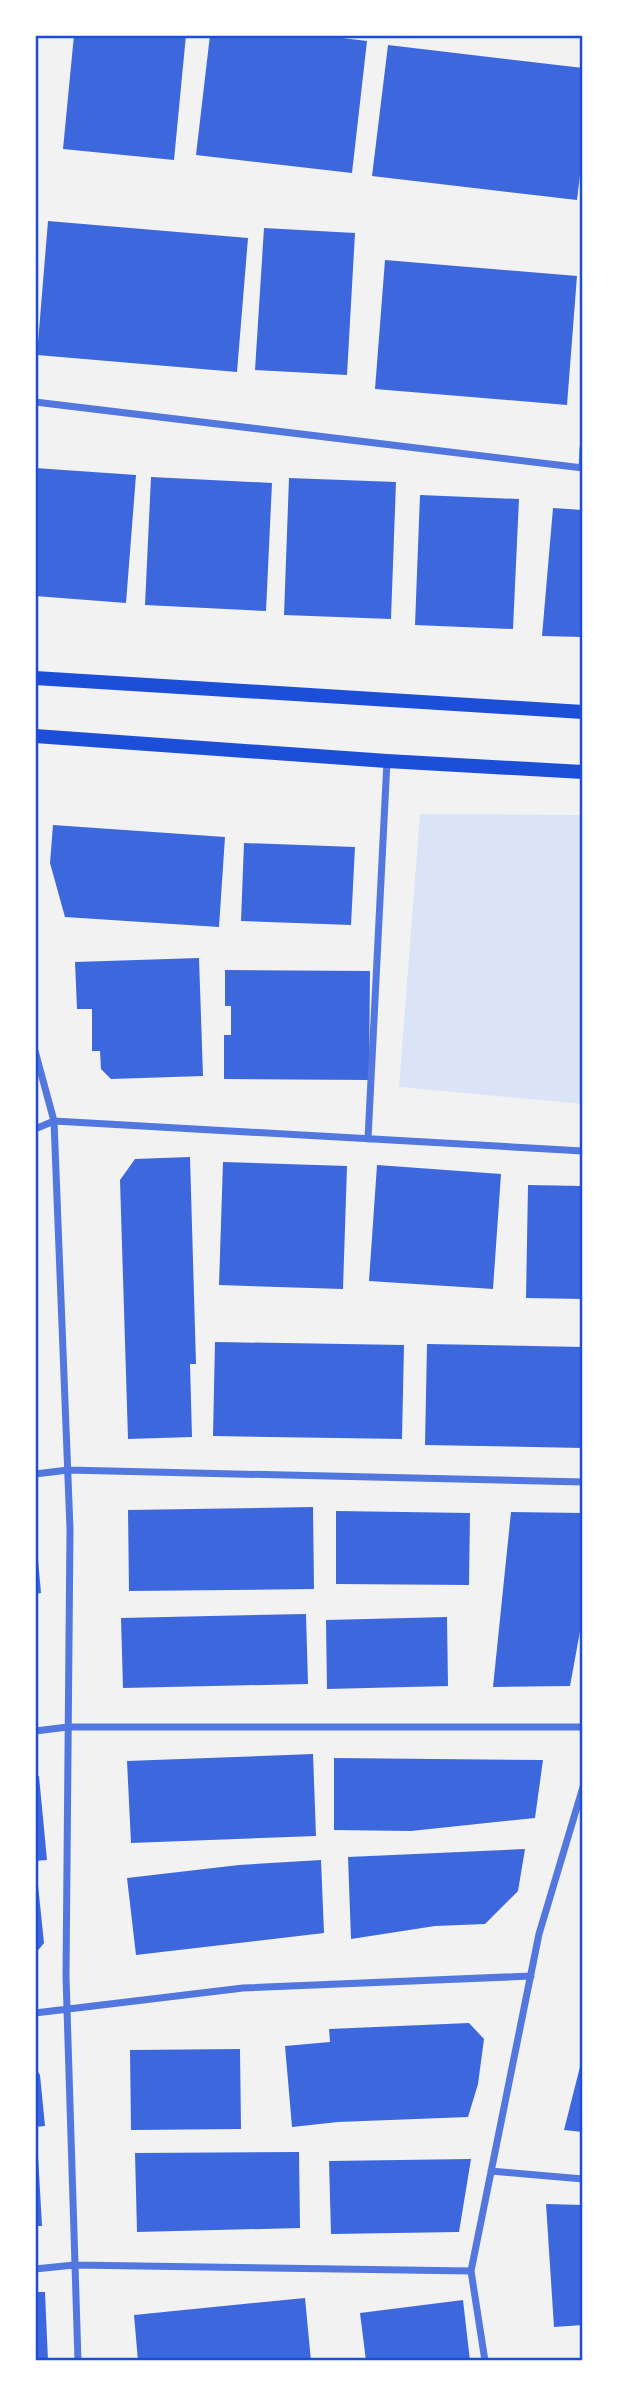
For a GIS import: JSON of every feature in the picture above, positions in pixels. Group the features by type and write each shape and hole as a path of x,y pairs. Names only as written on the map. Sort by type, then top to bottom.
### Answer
{"main road":[{"path":"35,678 583,712"},
{"path":"35,736 583,772"}],"street":[{"path":"35,402 582,468 583,448"},
{"path":"368,1139 387,761"},
{"path":"35,1051 54,1121 68,1470 70,1543 66,2010 78,2361"},
{"path":"35,1129 54,1121 583,1151"},
{"path":"35,1474 68,1470 583,1482"},
{"path":"35,1731 68,1727 583,1727"},
{"path":"485,2361 471,2271 539,1934 583,1787"},
{"path":"35,2012 243,1987 531,1976"},
{"path":"491,2171 583,2179"},
{"path":"35,2269 75,2265 471,2271"}],"shaded area":[{"path":"420,814 583,815 583,1104 399,1087"}],"building":[{"path":"74,35 186,35 174,160 63,149"},
{"path":"210,35 318,35 367,41 352,173 196,155"},
{"path":"388,45 583,68 583,150 577,200 372,176"},
{"path":"48,221 248,238 237,372 37,355"},
{"path":"264,228 355,233 347,375 255,370"},
{"path":"385,260 577,276 567,405 375,389"},
{"path":"35,468 136,475 126,603 35,596"},
{"path":"151,477 272,483 266,611 145,605"},
{"path":"289,478 396,482 391,619 284,615"},
{"path":"420,495 519,499 513,629 415,625"},
{"path":"553,508 583,510 583,637 542,636"},
{"path":"53,825 225,837 219,927 65,917 50,863"},
{"path":"244,843 355,847 351,925 241,921"},
{"path":"199,958 203,1076 111,1079 101,1069 100,1051 92,1051 92,1009 77,1009 75,962"},
{"path":"225,970 370,971 369,1080 224,1079 224,1035 231,1035 231,1006 225,1006"},
{"path":"190,1157 196,1364 190,1364 192,1437 128,1439 120,1180 135,1159"},
{"path":"223,1162 347,1166 343,1289 219,1285"},
{"path":"377,1165 501,1174 493,1289 369,1281"},
{"path":"528,1185 583,1186 583,1299 526,1298"},
{"path":"215,1342 404,1345 402,1439 213,1436"},
{"path":"427,1344 583,1347 583,1448 425,1445"},
{"path":"313,1507 314,1589 129,1591 128,1510"},
{"path":"336,1511 470,1513 469,1585 336,1584"},
{"path":"511,1512 583,1513 583,1615 570,1686 493,1687"},
{"path":"37,1548 41,1593 35,1594 35,1549"},
{"path":"306,1614 308,1684 123,1688 121,1618"},
{"path":"447,1617 448,1686 327,1689 326,1620"},
{"path":"313,1754 316,1836 131,1843 127,1761"},
{"path":"334,1758 543,1760 535,1818 411,1831 334,1830"},
{"path":"39,1776 47,1860 35,1861 35,1777"},
{"path":"525,1849 518,1891 485,1924 435,1926 351,1939 348,1857"},
{"path":"321,1860 324,1933 136,1955 127,1878 239,1865"},
{"path":"35,1885 38,1885 44,1943 35,1954"},
{"path":"469,2023 484,2039 478,2084 468,2117 338,2122 292,2127 285,2046 330,2042 329,2029"},
{"path":"240,2049 241,2129 131,2130 130,2050"},
{"path":"582,2059 583,2132 564,2130"},
{"path":"35,2067 40,2075 45,2126 35,2127"},
{"path":"299,2152 300,2228 137,2232 135,2153"},
{"path":"35,2155 38,2155 42,2226 35,2226"},
{"path":"471,2159 459,2232 331,2234 329,2161"},
{"path":"546,2204 583,2205 583,2325 554,2327"},
{"path":"35,2292 45,2292 48,2361 35,2361"},
{"path":"305,2298 311,2361 138,2361 134,2315"},
{"path":"463,2300 470,2361 366,2361 360,2313"}]}
